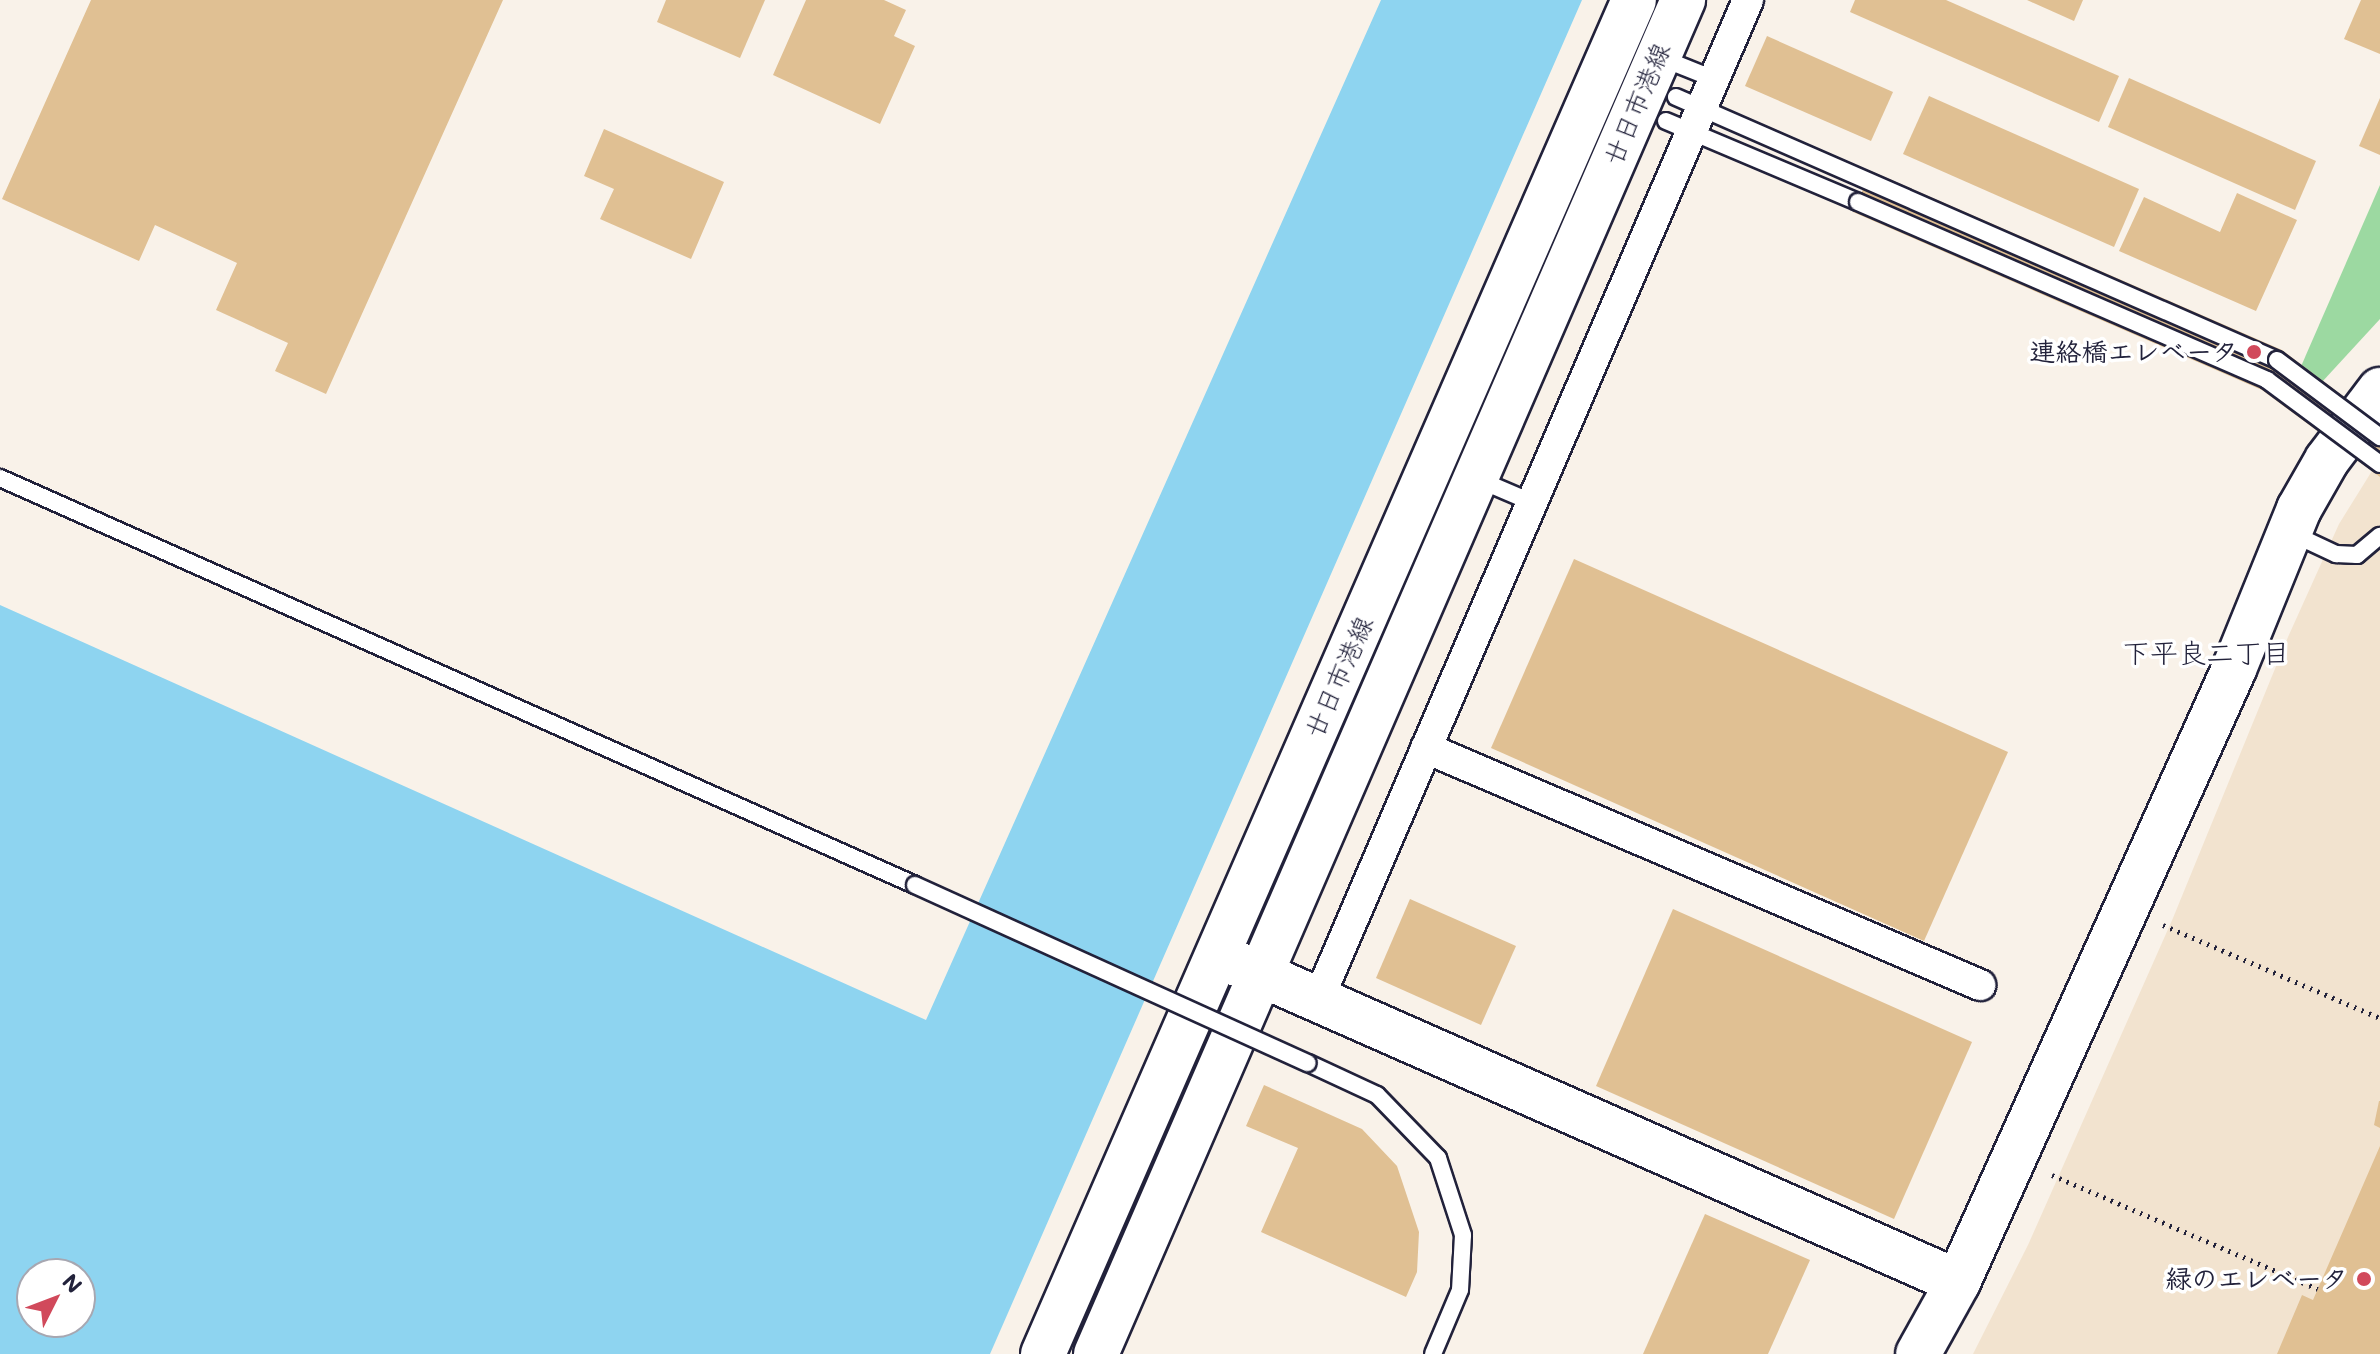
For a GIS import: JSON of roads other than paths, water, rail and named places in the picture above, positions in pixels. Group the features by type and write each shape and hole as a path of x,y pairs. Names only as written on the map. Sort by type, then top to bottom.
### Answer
{"main road":[{"name":"廿日市港線","path":"1634,0 1637,48"},
{"name":"廿日市港線","path":"1098,1353 1260,975 1455,469 1637,48 1683,0"},
{"path":"1918,1354 1958,1282 2234,669 2290,533 2327,460 2380,390"},
{"name":"廿日市港線","path":"1049,1342 1218,956 1455,469"},
{"path":"1218,956 1958,1282"},
{"path":"1049,1342 1098,1353"}],"street":[{"path":"1318,1000 1531,502 1683,114 1714,79 1748,0"},
{"path":"1426,748 1980,985"}],"lane":[{"path":"1637,48 1714,79"},
{"path":"1683,114 1867,182 2277,360 2380,437"},
{"path":"1683,114 1858,202 2267,380 2380,464"},
{"path":"1455,469 1531,502"},
{"path":"0,478 915,885 1377,1095 1438,1158 1463,1235 1460,1290 1433,1354"},
{"path":"2290,533 2336,554 2357,555 2380,536"}],"water":[{"path":"1381,0 1582,0 990,1354 0,1354 0,605 926,1020"}],"place":[{"name":"連絡橋エレベータ","path":"2254,352"},
{"name":"緑のエレベータ","path":"2364,1279"}],"district":[{"name":"下平良二丁目","path":"2206,652"}]}
